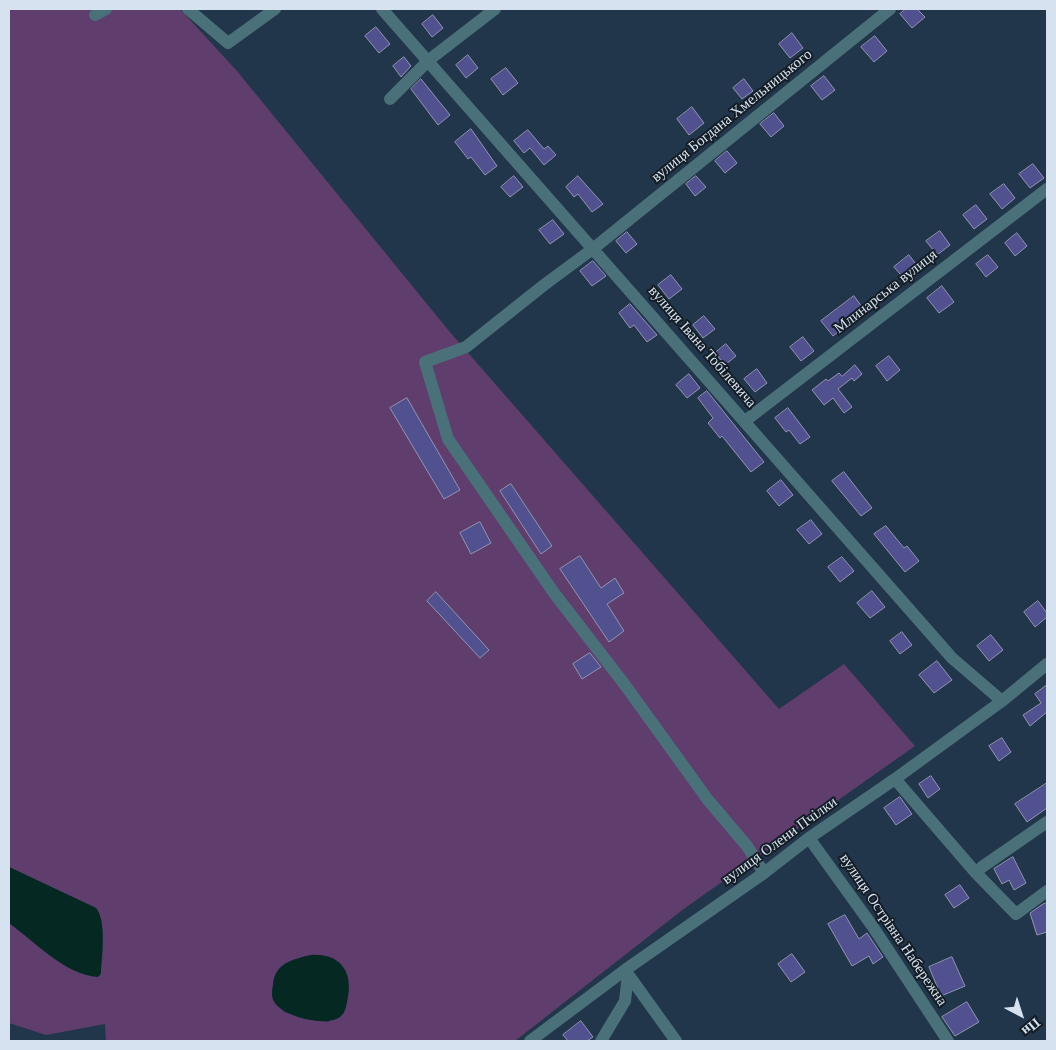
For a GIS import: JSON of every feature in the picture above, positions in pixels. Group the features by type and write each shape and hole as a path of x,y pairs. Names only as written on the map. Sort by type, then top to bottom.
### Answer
{"street":[{"path":"188,9 228,43 275,9"},
{"name":"вулиця Івана Тобілевича","path":"382,9 429,60 952,658 1002,701"},
{"path":"390,99 429,60 495,9"},
{"name":"вулиця Богдана Хмельницького","path":"764,873 747,846 708,800 625,685 554,593 448,440 426,362 466,347 594,248 890,9"},
{"name":"Млинарська вулиця","path":"745,421 1047,189"},
{"name":"вулиця Олени Пчілки","path":"530,1041 764,873 809,838 895,779 1002,701 1047,664"},
{"path":"895,779 976,873 1016,914 1047,891"},
{"path":"976,873 1047,822"},
{"name":"вулиця Острівна Набережна","path":"809,838 873,927 948,1041"},
{"path":"601,1041 625,1001 626,972"},
{"path":"626,972 676,1041"}],"shaded area":[{"path":"9,9 180,9 237,71 449,331 779,709 844,664 915,746 685,908 515,1041 106,1041 105,1024 46,1035 9,1023 9,923 64,965 100,976 103,940 101,921 96,908 9,867","holes":["311,955 323,955 329,1022 312,1020 284,1012 272,996 275,977 281,966 293,960"]},
{"path":"9,867 96,908 101,922 103,939 101,973 98,977 86,975 62,964 9,923"},
{"path":"322,955 331,958 343,967 347,974 349,992 346,1008 342,1015 335,1019 317,1021 287,1013 273,999 274,978 281,967 298,958"}],"building":[{"path":"906,9 917,9 925,17 912,28 900,14"},
{"path":"433,15 443,28 432,37 422,24"},
{"path":"376,27 390,44 379,53 365,36"},
{"path":"792,33 803,48 790,58 779,44"},
{"path":"875,36 887,51 874,62 861,47"},
{"path":"468,55 478,68 466,78 456,65"},
{"path":"404,57 411,66 401,77 393,66"},
{"path":"506,68 518,83 503,95 491,79"},
{"path":"824,76 835,90 822,100 811,86"},
{"path":"421,79 450,115 438,125 411,89"},
{"path":"744,79 753,91 742,99 733,88"},
{"path":"692,107 704,123 689,135 677,119"},
{"path":"774,113 784,126 771,137 760,124"},
{"path":"471,129 497,166 485,175 471,157 468,159 455,142"},
{"path":"528,130 544,149 548,146 556,155 544,165 530,148 524,153 514,141"},
{"path":"727,151 737,163 725,173 715,161"},
{"path":"1033,164 1044,178 1030,188 1019,174"},
{"path":"514,176 523,187 510,197 501,187"},
{"path":"578,176 603,204 592,212 578,194 574,197 566,187"},
{"path":"696,176 706,187 695,196 686,184"},
{"path":"1004,184 1015,198 1002,209 990,194"},
{"path":"976,205 987,219 974,229 963,215"},
{"path":"553,220 564,234 550,244 539,230"},
{"path":"940,231 950,245 937,255 926,241"},
{"path":"627,232 637,244 626,253 616,241"},
{"path":"1017,233 1027,246 1015,256 1005,243"},
{"path":"909,255 921,271 907,282 894,267"},
{"path":"988,255 998,267 986,277 976,264"},
{"path":"593,261 606,276 592,286 580,271"},
{"path":"671,275 682,289 669,299 658,285"},
{"path":"942,286 954,302 939,313 927,298"},
{"path":"854,296 865,311 833,336 821,321"},
{"path":"630,304 657,335 647,342 634,325 630,328 619,313"},
{"path":"704,316 715,329 703,338 693,325"},
{"path":"803,337 814,351 801,361 790,347"},
{"path":"726,344 736,356 725,365 715,353"},
{"path":"889,356 900,370 887,381 876,366"},
{"path":"855,365 862,374 854,381 852,378 838,389 852,407 844,413 833,398 824,405 812,390 826,379 828,381 839,373 842,376"},
{"path":"757,369 767,383 755,392 744,379"},
{"path":"689,374 700,388 687,398 676,385"},
{"path":"707,391 764,462 751,472 722,436 720,438 708,423 713,418 698,398"},
{"path":"407,398 460,490 444,499 390,408"},
{"path":"788,408 810,437 800,444 789,430 786,432 775,418"},
{"path":"844,472 872,508 861,516 832,481"},
{"path":"781,480 793,495 779,506 767,491"},
{"path":"511,484 552,546 541,554 500,491"},
{"path":"811,520 822,534 809,544 797,530"},
{"path":"480,522 491,543 471,554 460,533"},
{"path":"886,526 904,548 907,546 919,561 905,572 874,534"},
{"path":"580,556 601,588 615,578 624,593 607,604 624,631 609,642 560,569"},
{"path":"842,557 854,571 840,582 828,567"},
{"path":"872,591 885,607 870,618 857,603"},
{"path":"436,592 489,650 480,658 427,601"},
{"path":"1038,601 1047,613 1047,617 1035,627 1024,612"},
{"path":"902,632 912,645 900,654 890,641"},
{"path":"991,635 1003,650 989,661 977,646"},
{"path":"590,653 601,667 582,679 573,664"},
{"path":"937,661 952,680 934,693 919,675"},
{"path":"1047,685 1047,712 1030,726 1023,715 1041,703 1035,694"},
{"path":"1002,738 1011,752 999,761 989,746"},
{"path":"931,776 940,789 928,798 919,784"},
{"path":"1047,783 1047,808 1027,822 1015,804"},
{"path":"900,797 912,814 896,825 884,808"},
{"path":"1013,857 1026,883 1014,890 1009,880 1002,884 994,869"},
{"path":"960,885 969,898 954,908 945,895"},
{"path":"1047,903 1047,932 1037,935 1030,913"},
{"path":"845,915 859,939 867,933 883,957 873,964 869,956 852,966 828,924"},
{"path":"792,954 805,972 791,982 778,964"},
{"path":"952,957 965,986 941,996 929,967"},
{"path":"967,1002 979,1022 955,1036 942,1017"},
{"path":"581,1021 593,1037 587,1041 568,1041 563,1035"}]}
